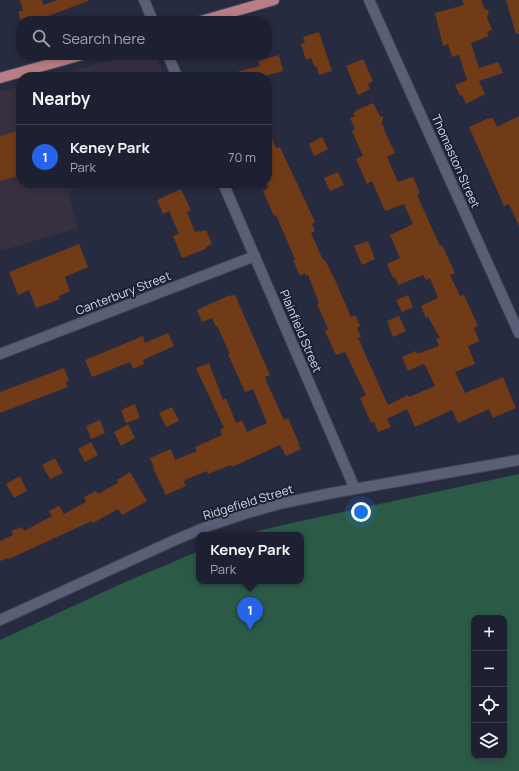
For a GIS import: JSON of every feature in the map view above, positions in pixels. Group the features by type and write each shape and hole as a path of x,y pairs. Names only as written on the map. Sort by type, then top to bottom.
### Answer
{"main road":[{"path":"218,16 274,0"},
{"path":"21,72 64,60"},
{"path":"0,78 16,74"}],"street":[{"path":"144,0 151,16"},
{"name":"Thomaston Street","path":"370,0 519,332"},
{"path":"170,60 175,72"},
{"name":"Plainfield Street","path":"225,188 355,489"},
{"name":"Canterbury Street","path":"0,354 255,256"},
{"name":"Ridgefield Street","path":"0,620 211,525 283,503 519,460"}],"shaded area":[{"path":"111,60 157,60 163,72 69,72"},
{"path":"16,87 16,188 76,188 68,193 78,228 0,251 0,92"}],"green space":[{"path":"519,474 519,771 0,771 0,640 123,583 196,552 196,584 304,584 304,532 255,532"}],"building":[{"path":"20,0 42,0 43,5 57,0 88,0 48,16 19,16 18,12 23,10"},
{"path":"462,0 481,0 484,8 489,11 487,17 492,30 487,32 489,36 471,43 479,68 498,62 503,73 479,81 485,94 466,104 455,85 467,80 459,55 452,57 448,44 443,46 435,13 464,5"},
{"path":"506,0 519,0 519,34 516,34"},
{"path":"319,32 332,71 319,75 317,67 315,67 311,58 306,60 301,44 305,43 303,37"},
{"path":"279,55 283,71 272,74 272,72 237,72 260,66 258,61 272,60 272,57"},
{"path":"363,59 373,81 368,84 370,89 358,95 346,66"},
{"path":"373,103 380,116 383,117 382,123 384,130 395,153 387,157 398,182 413,177 420,193 417,195 440,246 442,245 455,273 450,275 460,296 464,295 478,326 474,328 479,341 468,346 475,364 455,372 465,393 503,377 516,408 493,418 489,409 458,423 452,410 415,427 407,409 387,419 391,427 378,432 374,422 371,423 360,398 366,395 345,352 336,355 325,331 328,329 317,304 319,303 308,275 306,276 305,273 300,276 293,260 295,259 276,215 274,216 263,191 268,188 272,188 272,139 276,148 280,147 315,222 312,224 315,231 311,233 323,260 325,260 335,280 351,317 355,315 360,326 357,328 361,337 358,338 388,405 408,395 409,397 435,386 425,365 423,364 408,371 402,357 416,351 417,354 439,346 436,339 440,338 428,317 426,318 421,306 438,298 430,278 426,280 423,275 398,285 395,277 393,278 387,264 400,258 390,235 413,224 404,204 385,211 372,181 367,184 356,159 363,156 352,131 355,129 350,118 355,116 353,113 356,112 355,111"},
{"path":"519,116 519,226 509,204 504,206 469,127 489,118 493,118 497,127"},
{"path":"16,131 16,176 0,181 0,136"},
{"path":"322,137 328,149 314,156 309,144"},
{"path":"338,172 344,185 330,191 324,178"},
{"path":"181,189 191,210 187,212 195,232 206,230 212,244 206,247 206,249 182,258 173,236 179,234 169,211 163,214 157,200"},
{"path":"368,241 375,259 362,265 354,246"},
{"path":"79,244 88,267 65,277 70,291 59,296 60,299 36,308 29,290 18,295 9,272"},
{"path":"230,295 235,295 270,375 265,377 267,383 284,420 288,418 301,449 286,456 280,445 232,467 231,465 208,474 207,471 185,480 184,482 186,486 166,495 153,468 150,458 171,449 175,460 197,451 195,447 222,435 220,430 224,428 196,368 209,363 223,400 226,398 236,423 242,420 247,432 267,423 253,389 245,392 217,326 216,327 212,318 202,322 197,310"},
{"path":"408,295 413,307 402,312 396,300"},
{"path":"399,316 406,331 393,337 387,321"},
{"path":"168,333 174,346 143,360 144,364 133,369 130,362 92,377 85,360 143,336 145,343"},
{"path":"64,368 69,381 66,382 68,387 0,413 0,392"},
{"path":"135,404 140,418 126,423 121,410"},
{"path":"172,407 179,421 166,427 159,413"},
{"path":"100,420 105,433 91,439 86,426"},
{"path":"128,424 135,438 121,446 114,432"},
{"path":"91,442 98,455 85,462 78,449"},
{"path":"55,458 63,473 50,479 42,465"},
{"path":"130,472 147,501 122,515 118,509 93,523 92,521 9,559 0,561 0,541 13,535 11,531 22,527 24,531 52,516 49,511 59,506 64,514 86,502 84,497 96,491 98,494 118,483 117,480"},
{"path":"20,476 27,491 14,498 6,484"}],"place":[{"name":"Keney Park","path":"250,630"}]}
